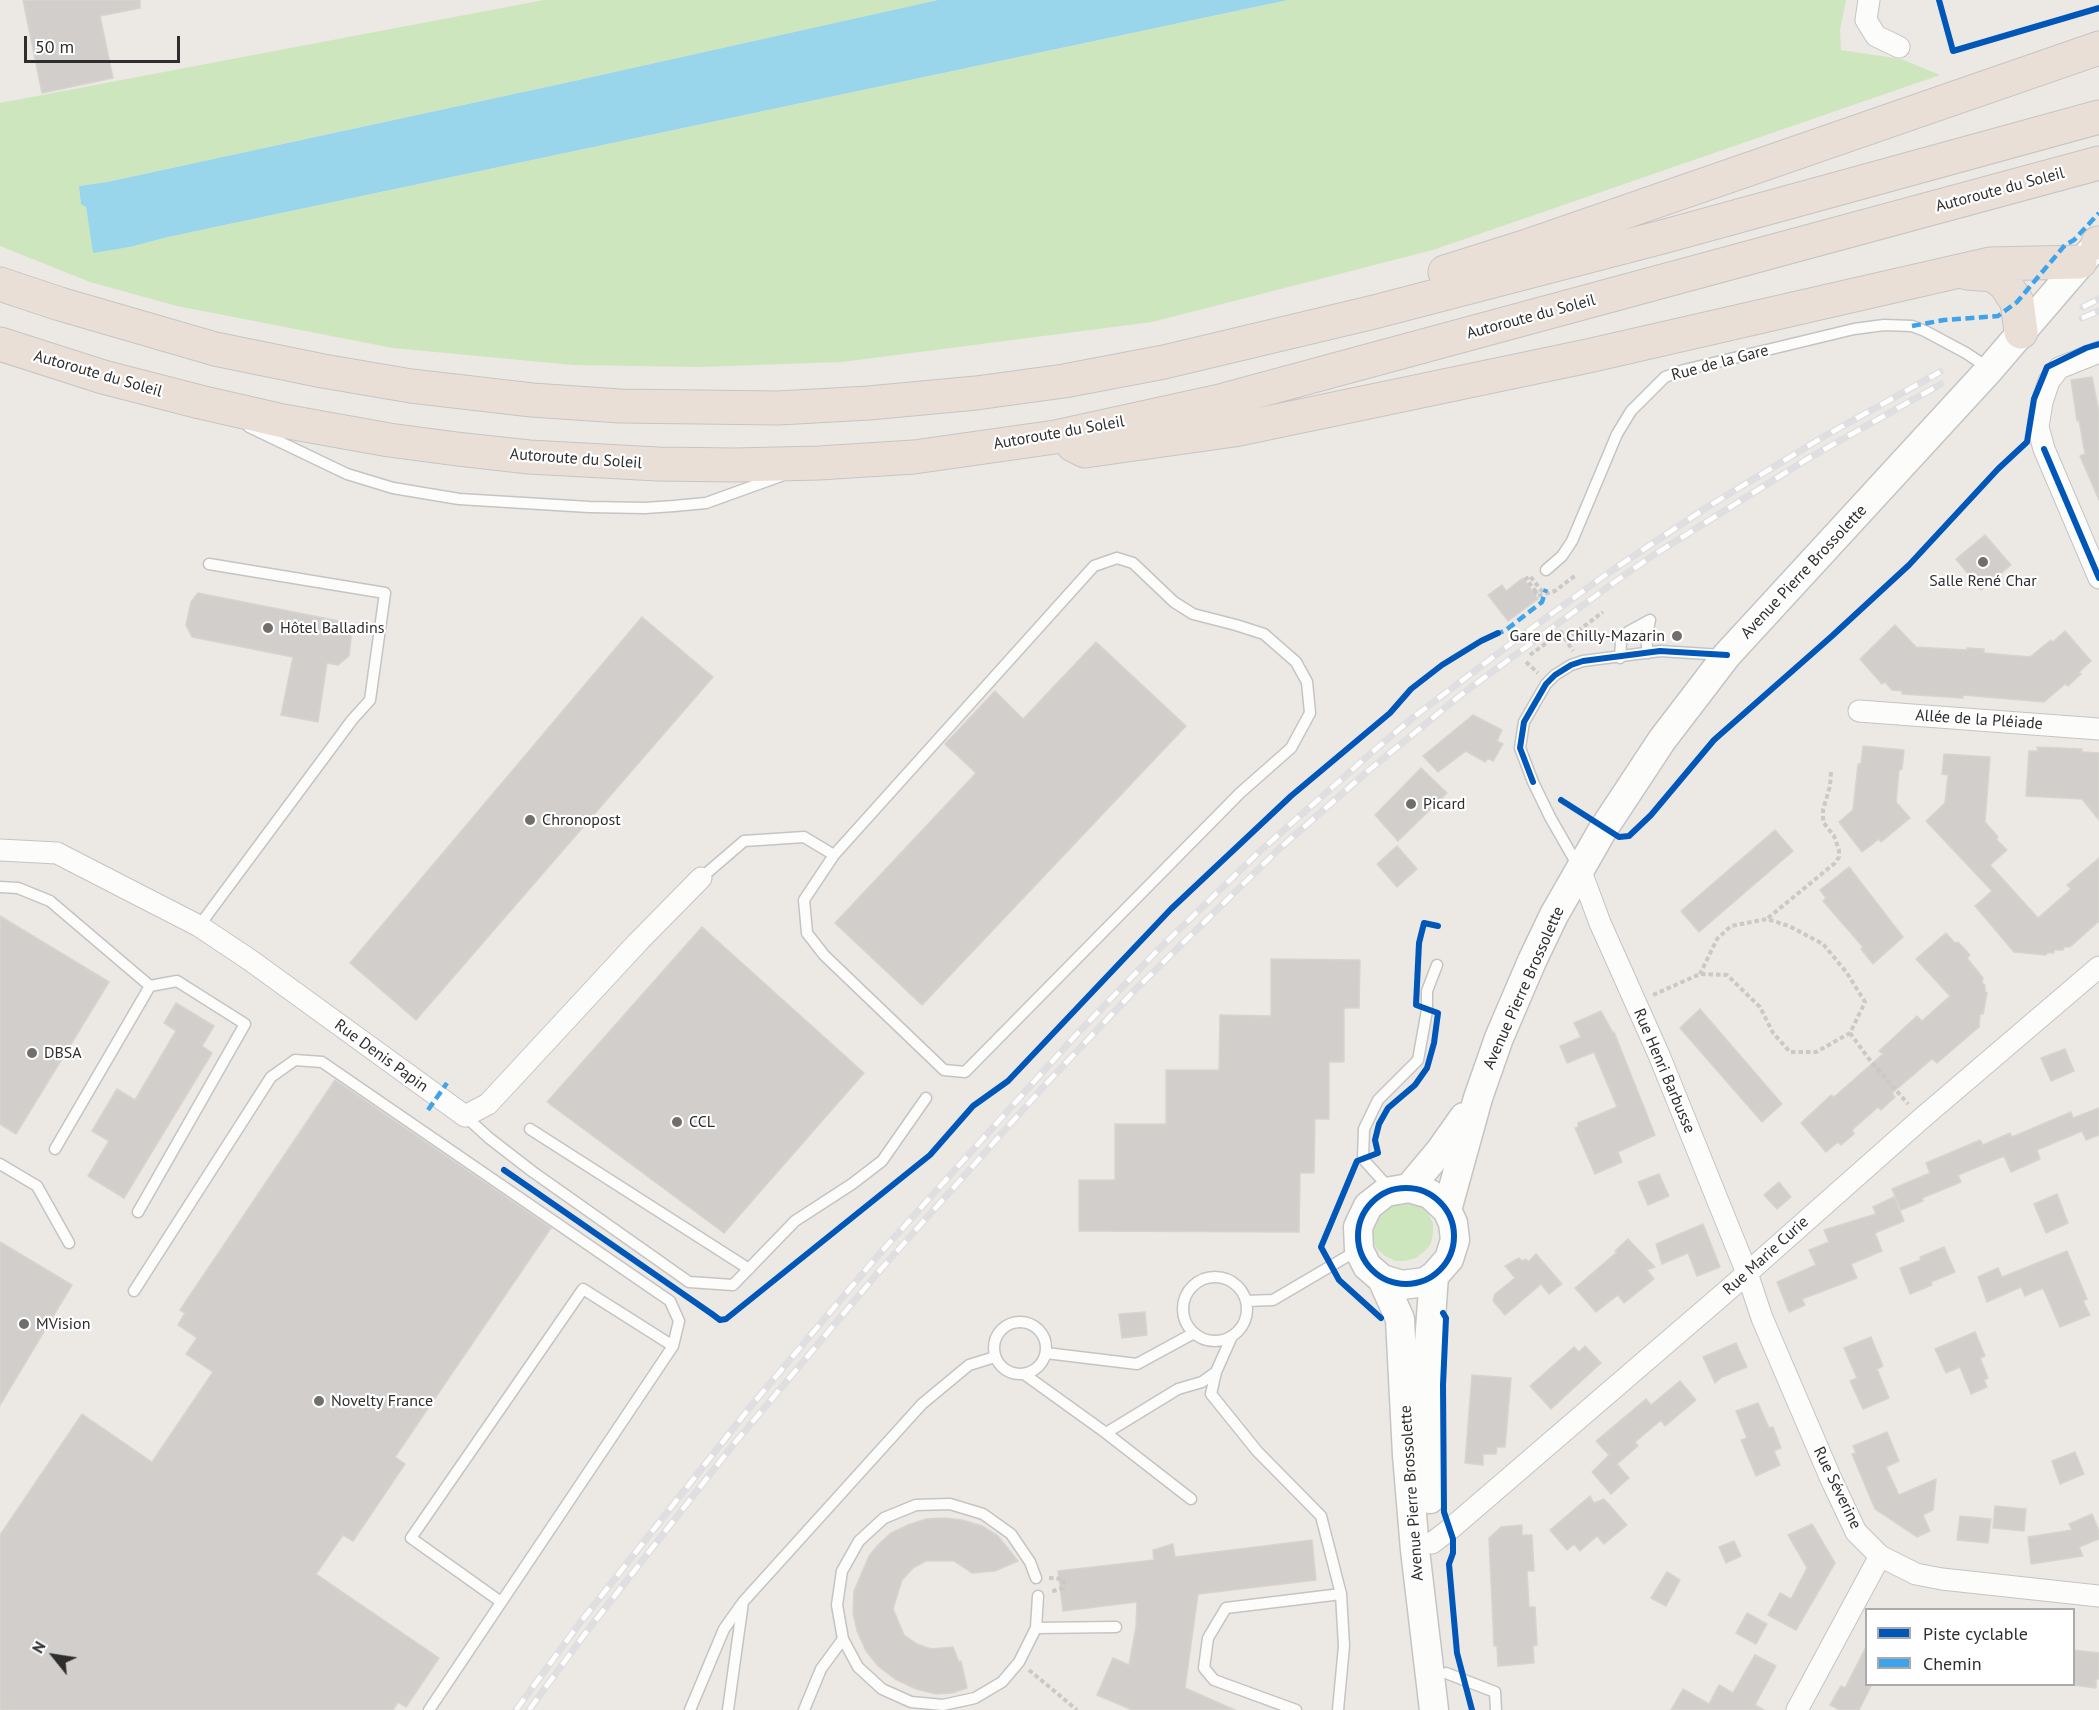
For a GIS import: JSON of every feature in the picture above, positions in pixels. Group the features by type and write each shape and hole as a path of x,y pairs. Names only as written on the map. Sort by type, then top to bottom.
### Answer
{"highway":[{"path":"1374,312 1399,286 1524,247 2099,48"},
{"path":"0,284 193,343 323,371 411,386 532,400 680,407 778,408 869,403 1042,384 1164,362 1374,312 1662,237 2099,117"},
{"name":"Autoroute du Soleil","path":"0,344 103,377 200,402 283,421 389,440 530,457 658,464 819,463 914,457 1055,437 1235,397 2099,163"},
{"path":"1055,437 1085,452 1234,430 1530,369 1990,264 2094,248"},
{"path":"1957,272 1993,275 2005,284 2017,302 2021,332"}],"main road":[{"name":"Avenue Pierre Brossolette","path":"1447,1210 1478,1098 1499,1038 1532,961 1554,915 1602,831 1662,740 1727,655 1990,369 2094,248"},
{"name":"Avenue Pierre Brossolette","path":"1434,1710 1415,1550 1407,1455 1401,1319 1382,1279 1367,1266 1359,1250 1358,1227 1368,1206 1400,1189 1440,1151 1478,1098"},
{"path":"1382,1279 1402,1285 1425,1282 1434,1276 1449,1259 1455,1240 1453,1223 1447,1210 1430,1194 1400,1189"},
{"name":"Avenue Pierre Brossolette","path":"1434,1276 1428,1357 1428,1461 1432,1543 1451,1710"}],"street":[{"path":"1869,0 1866,20 1876,36 1899,47"},
{"path":"2099,352 2058,368 2049,381 2037,426 2044,448 2099,578"},
{"name":"Allée de la Pléiade","path":"1859,711 2099,729"},
{"name":"Rue Denis Papin","path":"0,850 57,853 199,926 250,960 465,1116"},
{"name":"Rue Henri Barbusse","path":"1580,869 1600,923 1636,1002 1747,1273"},
{"path":"465,1116 488,1104 547,1043 638,942 701,878"},
{"name":"Rue Marie Curie","path":"1432,1543 2099,967"},
{"name":"Rue Séverine","path":"1747,1273 1762,1318 1831,1479 1856,1532 1880,1556 1916,1574 1942,1579 2095,1591"},
{"path":"1797,1710 1880,1556"}],"lane":[{"name":"Rue de la Gare","path":"1546,570 1562,556 1572,541 1617,434 1630,411 1665,377 1684,370 1854,329 1884,325 1912,326 1966,353 1990,369"},
{"path":"200,402 347,474 393,488 459,499 645,508 706,503 819,463"},
{"path":"1117,558 1133,563 1174,602 1193,614 1264,634 1296,662 1307,682 1310,713 1291,748 1240,793 965,1072 944,1070 824,955 807,933 804,900 834,855 1094,566 1117,558"},
{"path":"199,926 352,720 370,700 385,593 209,564"},
{"path":"1620,658 1621,642 1628,632 1650,620 1646,639 1648,653"},
{"path":"1580,869 1550,817 1520,748 1524,722 1545,684 1571,664 1583,661 1660,651 1727,655"},
{"path":"701,878 744,841 804,837 834,855"},
{"path":"0,887 18,888 50,900 150,986"},
{"path":"1400,1189 1363,1159 1364,1129 1378,1100 1418,1060 1427,1010 1427,991 1437,965"},
{"path":"55,1149 150,986 177,981 245,1024 138,1212"},
{"path":"134,1291 271,1077 295,1060 322,1062 670,1301 679,1321 673,1346 429,1710"},
{"path":"465,1116 533,1172 689,1282 733,1286 795,1221 852,1184 882,1161 926,1098"},
{"path":"530,1129 749,1269"},
{"path":"0,1164 37,1186 69,1243"},
{"path":"1246,1301 1273,1300 1359,1250"},
{"path":"1232,1336 1212,1341 1194,1333 1188,1326 1183,1306 1185,1297 1198,1281 1208,1277 1227,1279 1236,1284 1246,1301 1245,1321 1232,1336 1216,1372 1211,1395 1257,1451 1321,1516 1341,1594 1344,1646 1338,1710"},
{"path":"501,1602 411,1538 583,1289 673,1346"},
{"path":"1016,1322 1025,1322 1039,1330 1047,1345 1046,1353 1043,1362 1037,1368 1024,1374 1011,1373 995,1357 994,1345 1002,1330 1016,1322"},
{"path":"1046,1353 1137,1364 1194,1333"},
{"path":"690,1710 724,1629 743,1602 922,1404 969,1365 995,1357"},
{"path":"1106,1433 1178,1389 1202,1382 1216,1372"},
{"path":"1024,1374 1106,1433 1191,1499"},
{"path":"1036,1578 1030,1562 1011,1534 983,1514 951,1504 916,1505 884,1518 859,1541 842,1571 837,1605 843,1639 858,1667 882,1689 911,1702 943,1705 975,1698 1002,1682 1019,1662 1036,1628 1038,1596"},
{"path":"1296,1710 1214,1680 1204,1668 1208,1638 1226,1608 1341,1594"},
{"path":"728,1710 743,1602"},
{"path":"1036,1628 1116,1627"},
{"path":"804,1710 821,1669 843,1639"},
{"path":"1446,1673 1495,1692 1496,1710"},
{"path":"975,1698 976,1710"}],"path":[{"path":"1544,595 1530,576 1526,579 1538,596 1544,595 1555,591 1576,575"},
{"path":"1566,640 1604,612"},
{"path":"1530,655 1561,632 1574,651"},
{"path":"1526,662 1538,673"},
{"path":"1767,919 1839,857 1834,836 1823,822 1823,810 1830,786 1831,772"},
{"path":"1636,1002 1700,974 1727,975 1760,1006 1773,1033 1790,1052 1816,1052 1850,1033 1865,1002 1847,973 1823,944 1789,926 1767,919 1731,926 1717,939 1700,974"},
{"path":"1850,1033 1869,1059 1922,1119"},
{"path":"1019,1662 1077,1710"}],"green space":[{"path":"544,0 938,0 565,83 107,182 79,186 86,207 93,252 130,247 168,237 1288,0 1846,0 1840,30 1841,50 1901,59 1940,75 1433,250 1152,322 842,362 699,367 573,365 393,348 177,306 90,282 0,246 0,103"},
{"path":"1393,1199 1421,1205 1433,1223 1431,1244 1416,1258 1395,1261 1377,1249 1372,1240 1372,1219"}],"water":[{"path":"938,0 1288,0 93,253 86,207 81,204 79,186 107,182 565,83"}],"building":[{"path":"23,0 140,0 140,8 100,16 113,78 42,93"},
{"path":"2092,377 2099,412 2099,500 2080,456 2085,454 2071,380"},
{"name":"Salle René Char","path":"1985,535 2011,565 1981,590 1956,559"},
{"path":"1523,578 1538,599 1508,621 1488,595 1502,585 1506,591"},
{"name":"Hôtel Balladins","path":"198,593 344,622 352,630 349,656 338,665 327,663 318,722 281,715 293,657 192,637 186,625 191,602"},
{"name":"Chronopost","path":"642,617 713,677 416,1020 350,963"},
{"path":"1895,625 1916,647 1984,649 1984,653 2030,657 2065,631 2091,661 2068,686 2065,684 2044,702 1963,695 1963,698 1902,694 1902,691 1892,690 1885,682 1882,684 1860,659"},
{"path":"1096,642 1186,726 922,1005 835,923 976,773 945,744 995,691 1023,719"},
{"path":"1473,715 1502,730 1497,741 1503,744 1493,761 1488,758 1485,762 1466,751 1438,772 1423,756"},
{"path":"1863,746 1904,750 1902,769 1899,770 1896,802 1910,818 1881,842 1879,839 1862,852 1839,822 1853,810 1858,764 1861,764"},
{"path":"2037,747 2082,749 2082,752 2099,753 2099,820 2082,799 2026,796 2029,751 2038,751"},
{"path":"1944,754 1990,757 1985,822 1998,837 1996,839 2007,850 1990,865 2038,918 2071,889 2067,885 2099,858 2099,921 2070,947 2054,950 2054,953 2046,955 2014,952 1975,906 1992,891 1926,821 1945,803 1948,775 1942,774"},
{"name":"Picard","path":"1421,768 1447,793 1398,841 1375,815"},
{"path":"1775,830 1793,851 1699,932 1681,911"},
{"path":"1397,846 1417,869 1397,887 1377,864"},
{"path":"1849,867 1903,937 1873,964 1861,949 1863,947 1823,901 1826,898 1820,890"},
{"name":"DBSA","path":"0,916 109,982 16,1134 0,1124"},
{"path":"702,927 864,1073 724,1233 547,1102"},
{"path":"1946,933 1970,955 1967,958 1983,978 1982,983 1987,993 1983,1014 1980,1014 1979,1027 1937,1063 1932,1059 1892,1093 1895,1097 1881,1110 1878,1107 1852,1130 1854,1134 1841,1145 1838,1142 1826,1152 1801,1123 1831,1095 1834,1097 1883,1054 1879,1051 1917,1016 1922,1021 1950,996 1916,959"},
{"path":"1271,959 1360,960 1359,1008 1344,1008 1344,1062 1329,1062 1329,1119 1315,1119 1314,1173 1300,1173 1299,1232 1079,1231 1079,1180 1115,1180 1115,1124 1166,1124 1166,1070 1219,1070 1220,1015 1271,1016"},
{"path":"176,1003 214,1026 202,1046 212,1053 124,1198 88,1176 109,1141 92,1131 117,1089 135,1100 176,1031 164,1023"},
{"path":"1700,1009 1782,1104 1762,1122 1680,1028"},
{"path":"1601,1011 1614,1032 1655,1135 1618,1152 1622,1162 1595,1174 1575,1128 1578,1127 1578,1123 1617,1107 1594,1052 1567,1063 1560,1046 1581,1037 1574,1023"},
{"path":"2065,1049 2074,1071 2051,1081 2041,1058"},
{"name":"Novelty France","path":"335,1080 551,1228 395,1457 405,1464 353,1541 343,1535 316,1574 439,1658 406,1707 398,1702 393,1710 0,1710 0,1535 82,1414 152,1462 213,1372 186,1354 197,1338 178,1325 185,1313 180,1310"},
{"path":"2099,1108 2099,1135 2086,1140 2082,1131 2037,1150 2040,1159 2011,1172 2004,1156 1958,1175 1961,1182 1922,1198 1923,1201 1901,1210 1892,1189 1930,1173 1926,1163 1980,1140 1983,1145 2010,1133 2012,1137 2071,1112 2073,1118"},
{"path":"1659,1174 1669,1196 1648,1205 1638,1182"},
{"path":"1779,1182 1791,1197 1777,1209 1764,1195"},
{"path":"2057,1194 2068,1223 2046,1233 2034,1204"},
{"path":"1894,1197 1904,1221 1875,1233 1882,1251 1851,1264 1857,1278 1802,1299 1805,1305 1789,1312 1777,1282 1816,1265 1809,1250 1829,1242 1824,1230 1876,1214 1873,1207"},
{"path":"1703,1224 1720,1267 1697,1276 1688,1253 1662,1264 1656,1244"},
{"path":"1628,1239 1655,1267 1647,1270 1654,1279 1624,1303 1618,1295 1596,1312 1575,1288 1617,1252 1615,1251"},
{"name":"MVision","path":"0,1242 72,1285 0,1405"},
{"path":"1944,1247 1955,1272 1910,1294 1900,1268 1921,1260 1920,1257"},
{"path":"2067,1251 2087,1299 2083,1301 2090,1315 2060,1327 2043,1288 2025,1296 2021,1287 1987,1302 1978,1277 1998,1268 2002,1277"},
{"path":"1536,1254 1562,1284 1549,1294 1541,1284 1505,1315 1493,1301 1495,1294 1515,1278 1505,1266 1519,1258 1522,1261 1526,1259 1528,1262"},
{"path":"1145,1312 1147,1335 1122,1338 1119,1314"},
{"path":"1975,1332 1985,1356 1980,1358 1988,1378 1984,1380 1987,1387 1971,1394 1960,1367 1946,1373 1935,1349"},
{"path":"1871,1337 1883,1366 1877,1369 1889,1398 1863,1409 1850,1381 1857,1378 1844,1348"},
{"path":"1736,1343 1747,1367 1722,1377 1715,1383 1703,1357"},
{"path":"1585,1346 1601,1363 1551,1409 1530,1386 1574,1347 1579,1352"},
{"path":"1472,1375 1511,1378 1505,1447 1497,1447 1496,1454 1483,1454 1483,1465 1465,1463"},
{"path":"1680,1381 1696,1400 1665,1426 1661,1420 1635,1442 1638,1446 1617,1464 1629,1478 1611,1494 1592,1472 1609,1455 1596,1441 1646,1399 1651,1405"},
{"path":"1758,1403 1769,1428 1773,1427 1781,1448 1774,1451 1780,1465 1756,1476 1741,1440 1747,1438 1736,1411"},
{"path":"1887,1432 1899,1461 1886,1467 1899,1495 1936,1479 1933,1510 1923,1515 1930,1531 1917,1537 1875,1509 1852,1454 1856,1453 1853,1446"},
{"path":"2075,1452 2084,1474 2060,1484 2052,1461"},
{"path":"1590,1496 1594,1503 1604,1499 1627,1525 1604,1544 1597,1536 1580,1551 1574,1544 1567,1550 1550,1530"},
{"path":"1995,1506 2026,1509 2024,1531 1993,1528"},
{"path":"2092,1514 2099,1531 2099,1539 2079,1547 2083,1556 2031,1564 2028,1537 2072,1530 2069,1524"},
{"path":"1960,1516 1991,1519 1988,1543 1957,1540"},
{"path":"945,1518 982,1526 998,1536 1018,1561 995,1571 972,1573 954,1561 926,1561 913,1568 902,1580 893,1609 904,1635 917,1644 931,1649 953,1647 959,1662 961,1661 967,1688 952,1693 936,1694 916,1689 895,1679 878,1666 866,1651 857,1631 853,1613 854,1591 869,1556 891,1533 926,1519"},
{"path":"1812,1524 1835,1563 1796,1630 1768,1615 1780,1593 1791,1599 1807,1568 1788,1535"},
{"path":"1522,1525 1522,1535 1532,1535 1534,1571 1527,1571 1529,1607 1535,1607 1537,1645 1533,1646 1534,1663 1498,1666 1497,1646 1494,1646 1489,1538 1501,1527"},
{"path":"1312,1540 1316,1580 1198,1594 1185,1688 1235,1710 1132,1710 1097,1695 1113,1658 1129,1665 1136,1627 1137,1602 1063,1611 1058,1571 1154,1560 1153,1550 1173,1544 1175,1557"},
{"path":"1734,1541 1741,1556 1726,1563 1719,1547"},
{"path":"1667,1572 1680,1580 1666,1606 1651,1598"},
{"path":"1747,1613 1767,1624 1756,1644 1736,1633"},
{"path":"1865,1649 1865,1686 1871,1686 1859,1710 1840,1710 1830,1705 1841,1686 1845,1688"},
{"path":"2075,1650 2099,1653 2099,1679 2096,1679 2096,1688 2075,1685"},
{"path":"1755,1655 1776,1666 1755,1705 1764,1710 1671,1710 1683,1689 1709,1704 1719,1685 1733,1693"}],"railway":[{"path":"2083,307 2099,299"},
{"path":"2082,318 2099,311"},
{"path":"516,1710 579,1624 751,1406 874,1260 1075,1036 1156,952 1259,852 1415,716 1611,571 1709,506 1823,437 1940,372"},
{"path":"529,1710 584,1635 733,1445 882,1268 1045,1085 1133,992 1279,849 1368,771 1462,694 1616,581 1809,458 1941,384"}],"marked path":[{"path":"1912,326 1944,320 1998,316 2017,302 2065,245 2074,240 2099,213"},
{"path":"1495,635 1506,630 1542,602 1546,589"},
{"path":"428,1110 447,1083"}],"cycle path":[{"path":"1939,0 1953,51 2099,8"},
{"path":"1561,800 1619,837 1629,836 1651,815 1714,740 1909,565 1998,469 2027,442 2034,399 2047,367 2099,344"},
{"path":"2044,449 2099,578"},
{"path":"504,1170 720,1320 726,1319 930,1155 973,1106 1008,1081 1171,909 1291,796 1390,713 1411,689 1442,665 1498,633"},
{"path":"1533,782 1520,748 1524,722 1546,684 1555,675 1583,661 1660,651 1727,655"},
{"path":"1381,1318 1339,1280 1321,1247 1357,1161 1378,1153 1375,1140 1379,1124 1388,1108 1415,1085 1427,1068 1434,1043 1438,1013 1416,1005 1419,943 1424,923 1438,926"},
{"path":"1406,1188 1424,1192 1440,1202 1450,1218 1454,1236 1450,1254 1440,1270 1424,1280 1406,1284 1388,1280 1372,1270 1362,1254 1358,1236 1362,1218 1372,1202 1388,1192 1406,1188"},
{"path":"1443,1313 1446,1318 1443,1385 1444,1512 1453,1539 1453,1553 1449,1564 1457,1653 1472,1710"}],"place":[{"name":"Salle René Char","path":"1983,562"},
{"name":"Hôtel Balladins","path":"268,628"},
{"name":"Gare de Chilly-Mazarin","path":"1677,636"},
{"name":"Picard","path":"1411,804"},
{"name":"Chronopost","path":"530,820"},
{"name":"DBSA","path":"32,1053"},
{"name":"CCL","path":"677,1122"},
{"name":"MVision","path":"24,1324"},
{"name":"Novelty France","path":"319,1401"}]}
